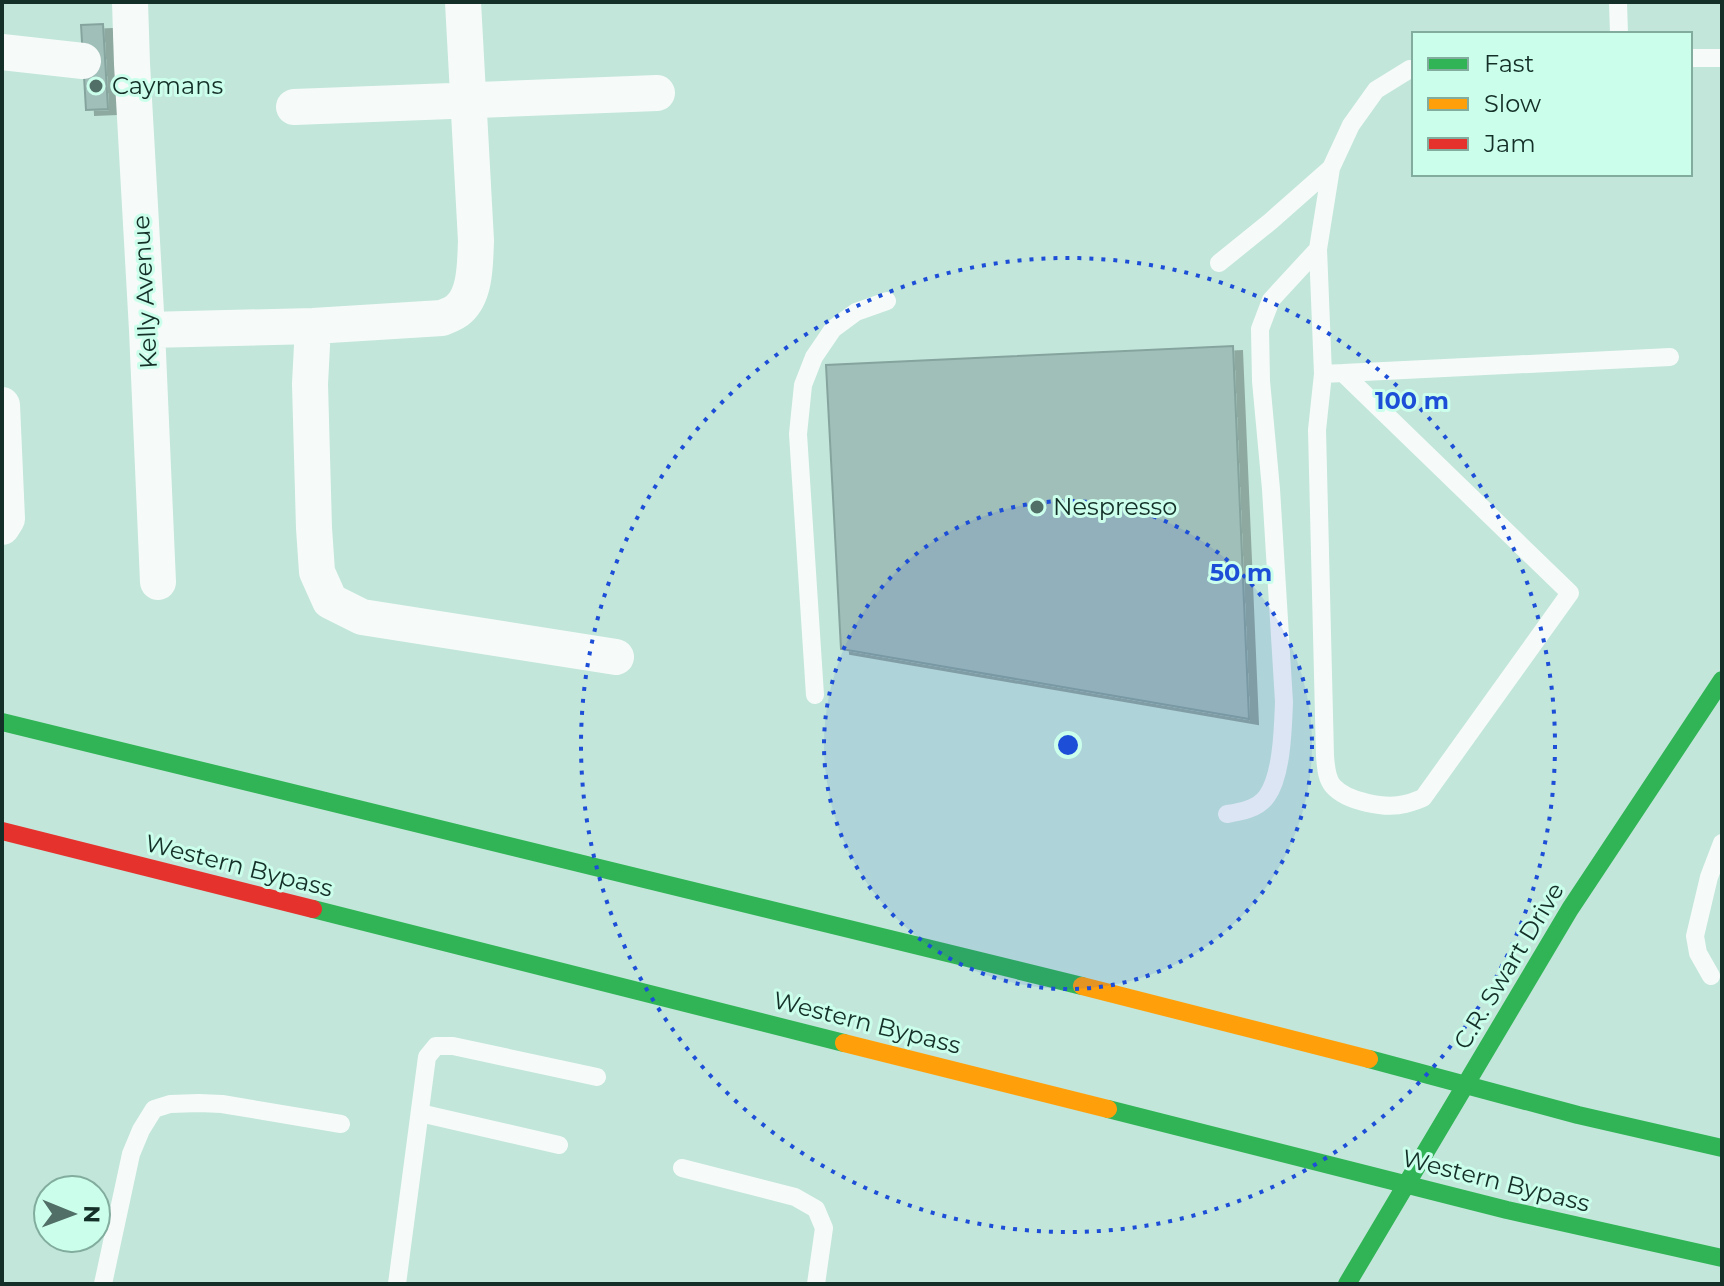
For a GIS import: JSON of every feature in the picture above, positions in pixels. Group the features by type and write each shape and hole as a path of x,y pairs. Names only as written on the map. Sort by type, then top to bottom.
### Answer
{"main road":[{"name":"C.R. Swart Drive","path":"1347,1284 1570,909 1722,680"},
{"path":"2,722 1271,1033 1578,1115 1722,1148"},
{"name":"Western Bypass","path":"2,831 1507,1210 1722,1258"}],"street":[{"name":"Kelly Avenue","path":"130,2 107,63 147,330 158,582"},
{"path":"147,330 313,326 442,318 458,311 467,298 474,272 476,241 463,2"},
{"path":"2,52 107,63"},
{"path":"294,107 657,93"},
{"path":"313,326 310,384 314,528 317,572 330,601 362,617 616,657"},
{"path":"2,405 7,519 2,527"}],"lane":[{"path":"1618,2 1619,32"},
{"path":"1692,58 1722,58"},
{"path":"1343,373 1570,593 1423,798 1404,805 1358,801 1338,791 1327,774 1317,430 1323,374 1318,249 1331,168 1351,125 1376,90 1412,69"},
{"path":"1219,263 1331,168"},
{"path":"1227,814 1247,811 1266,798 1276,775 1283,735 1284,702 1260,329 1271,300 1318,249"},
{"path":"815,695 798,434 803,385 814,357 833,329 856,312 887,301"},
{"path":"1323,374 1670,357"},
{"path":"1711,976 1698,953 1695,936 1709,877 1722,843"},
{"path":"397,1284 427,1057 436,1046 453,1046 597,1077"},
{"path":"103,1284 131,1154 154,1109 170,1104 210,1103 341,1124"},
{"path":"420,1113 559,1145"},
{"path":"682,1168 795,1197 816,1209 824,1228 816,1284"}],"building":[{"name":"Caymans","path":"103,24 108,109 86,110 81,25"},
{"name":"Nespresso","path":"1233,346 1249,719 841,649 826,365"}],"traffic: fast":[{"path":"1347,1284 1570,909 1722,680"},
{"path":"2,722 1082,986"},
{"path":"313,909 844,1043"},
{"path":"1369,1059 1578,1115 1722,1148"},
{"path":"1108,1109 1507,1210 1722,1258"}],"traffic: slow":[{"path":"1082,986 1369,1059"},
{"path":"844,1043 1108,1109"}],"traffic: jam":[{"path":"2,831 313,909"}],"place":[{"name":"Caymans","path":"96,86"},
{"name":"Nespresso","path":"1037,507"}]}
